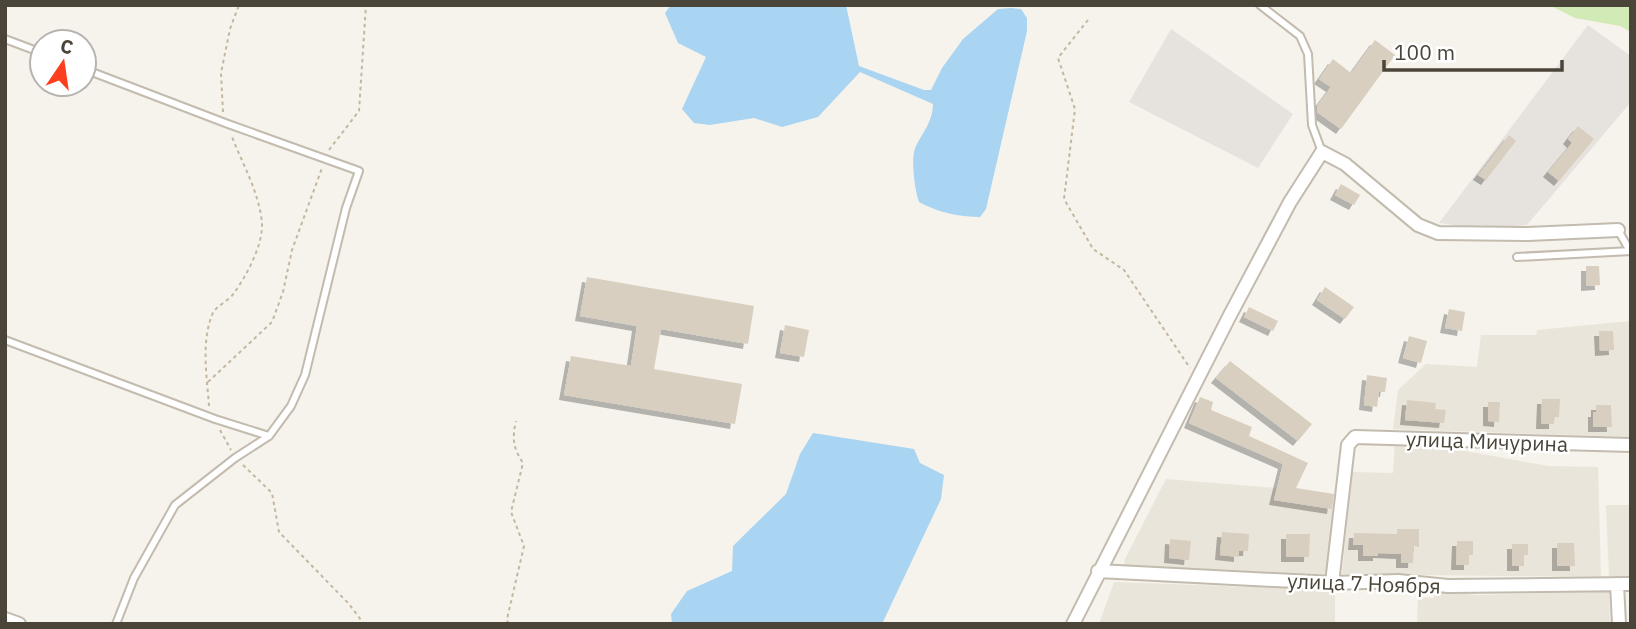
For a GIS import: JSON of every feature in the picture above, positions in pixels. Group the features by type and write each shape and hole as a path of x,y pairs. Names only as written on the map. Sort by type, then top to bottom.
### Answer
{"street":[{"path":"1073,624 1290,202 1322,152 1345,164 1418,225 1438,233 1528,234 1618,230"},
{"name":"улица Мичурина","path":"1332,583 1348,445 1355,437 1631,445"},
{"name":"улица 7 Ноября","path":"1098,571 1332,583 1398,581 1448,586 1624,584"},
{"path":"1619,624 1624,584"},
{"path":"5,619 19,624"}],"lane":[{"path":"1260,5 1300,36 1308,54 1312,125 1322,152"},
{"path":"5,39 28,48"},
{"path":"98,74 359,171 346,208 305,375 291,406 269,436 235,458 175,505 134,578 116,624"},
{"path":"1517,257 1630,251 1618,230"},
{"path":"5,340 215,419 269,436"}],"path":[{"path":"239,5 230,29 221,73 223,113 243,167 255,189 262,226 256,252 234,294 212,313 205,353 209,408 235,458 272,493 279,532 365,624"},
{"path":"207,383 272,322 284,292 292,250 331,145 359,111 366,5"},
{"path":"1088,20 1058,58 1075,109 1064,199 1093,249 1124,270 1199,381"},
{"path":"508,624 524,546 510,512 523,463 515,451 513,437 516,421"}],"shaded area":[{"path":"1588,25 1631,56 1631,102 1527,225 1494,228 1480,225 1475,228 1439,223"},
{"path":"1171,29 1293,114 1258,168 1129,102"},
{"path":"1631,321 1631,437 1393,429 1398,390 1426,364 1477,367 1481,335 1536,335 1537,330"},
{"path":"1395,442 1448,448 1548,466 1598,467 1601,577 1342,574 1352,472 1393,473"},
{"path":"1166,479 1276,488 1274,500 1335,509 1326,575 1124,565"},
{"path":"1606,505 1631,505 1631,577 1609,577"},
{"path":"1114,582 1335,590 1335,624 1099,624"},
{"path":"1609,591 1610,624 1417,624 1418,597 1434,598 1434,592 1480,595"}],"green space":[{"path":"1549,5 1631,5 1631,32 1620,26 1575,18"}],"water":[{"path":"671,5 846,5 859,66 924,90 931,90 942,68 963,39 998,9 1021,9 1027,18 1027,31 986,209 980,217 964,216 919,202 914,174 914,151 929,121 933,104 860,72 818,117 782,127 754,118 710,125 694,123 682,109 706,57 678,43 665,13"},
{"path":"813,433 914,449 920,463 944,475 941,499 882,624 672,624 671,614 687,591 732,571 733,546 786,494 800,454"}],"building":[{"path":"1375,40 1395,55 1341,129 1317,112 1317,106 1331,87 1319,79 1333,59 1351,73"},
{"path":"1578,126 1594,139 1559,181 1548,172 1572,143 1568,139"},
{"path":"1509,135 1516,141 1486,180 1478,175"},
{"path":"1341,184 1360,195 1354,205 1335,195"},
{"path":"1586,266 1599,266 1600,285 1586,286"},
{"path":"587,277 754,306 748,344 661,329 654,369 742,384 735,424 564,395 571,356 631,366 637,326 580,316"},
{"path":"1325,287 1354,307 1345,319 1317,300"},
{"path":"1249,307 1278,321 1273,331 1244,317"},
{"path":"1449,309 1465,312 1462,331 1445,328"},
{"path":"785,325 809,330 804,357 780,353"},
{"path":"1599,331 1613,331 1614,350 1600,351"},
{"path":"1409,336 1427,341 1421,363 1403,358"},
{"path":"1230,361 1312,424 1298,441 1216,378"},
{"path":"1367,375 1387,378 1385,392 1379,392 1377,407 1364,405"},
{"path":"1200,397 1213,402 1211,410 1252,427 1249,436 1308,463 1296,488 1334,494 1332,509 1274,500 1283,464 1189,423"},
{"path":"1542,399 1560,399 1559,417 1554,417 1554,424 1541,424"},
{"path":"1407,400 1436,403 1435,409 1446,410 1444,423 1405,420"},
{"path":"1488,402 1500,402 1499,422 1488,421"},
{"path":"1596,405 1611,405 1612,427 1593,427"},
{"path":"1397,529 1419,529 1419,547 1414,546 1413,563 1401,563 1401,554 1378,553 1378,556 1363,556 1363,545 1353,545 1354,533 1397,534"},
{"path":"1222,532 1249,534 1248,551 1239,551 1239,557 1220,555"},
{"path":"1286,534 1310,534 1309,557 1286,557"},
{"path":"1170,539 1191,541 1189,560 1169,558"},
{"path":"1457,541 1473,541 1473,555 1469,555 1469,565 1456,565"},
{"path":"1557,543 1574,543 1575,566 1557,566"},
{"path":"1512,544 1528,544 1524,566 1512,566"}]}
